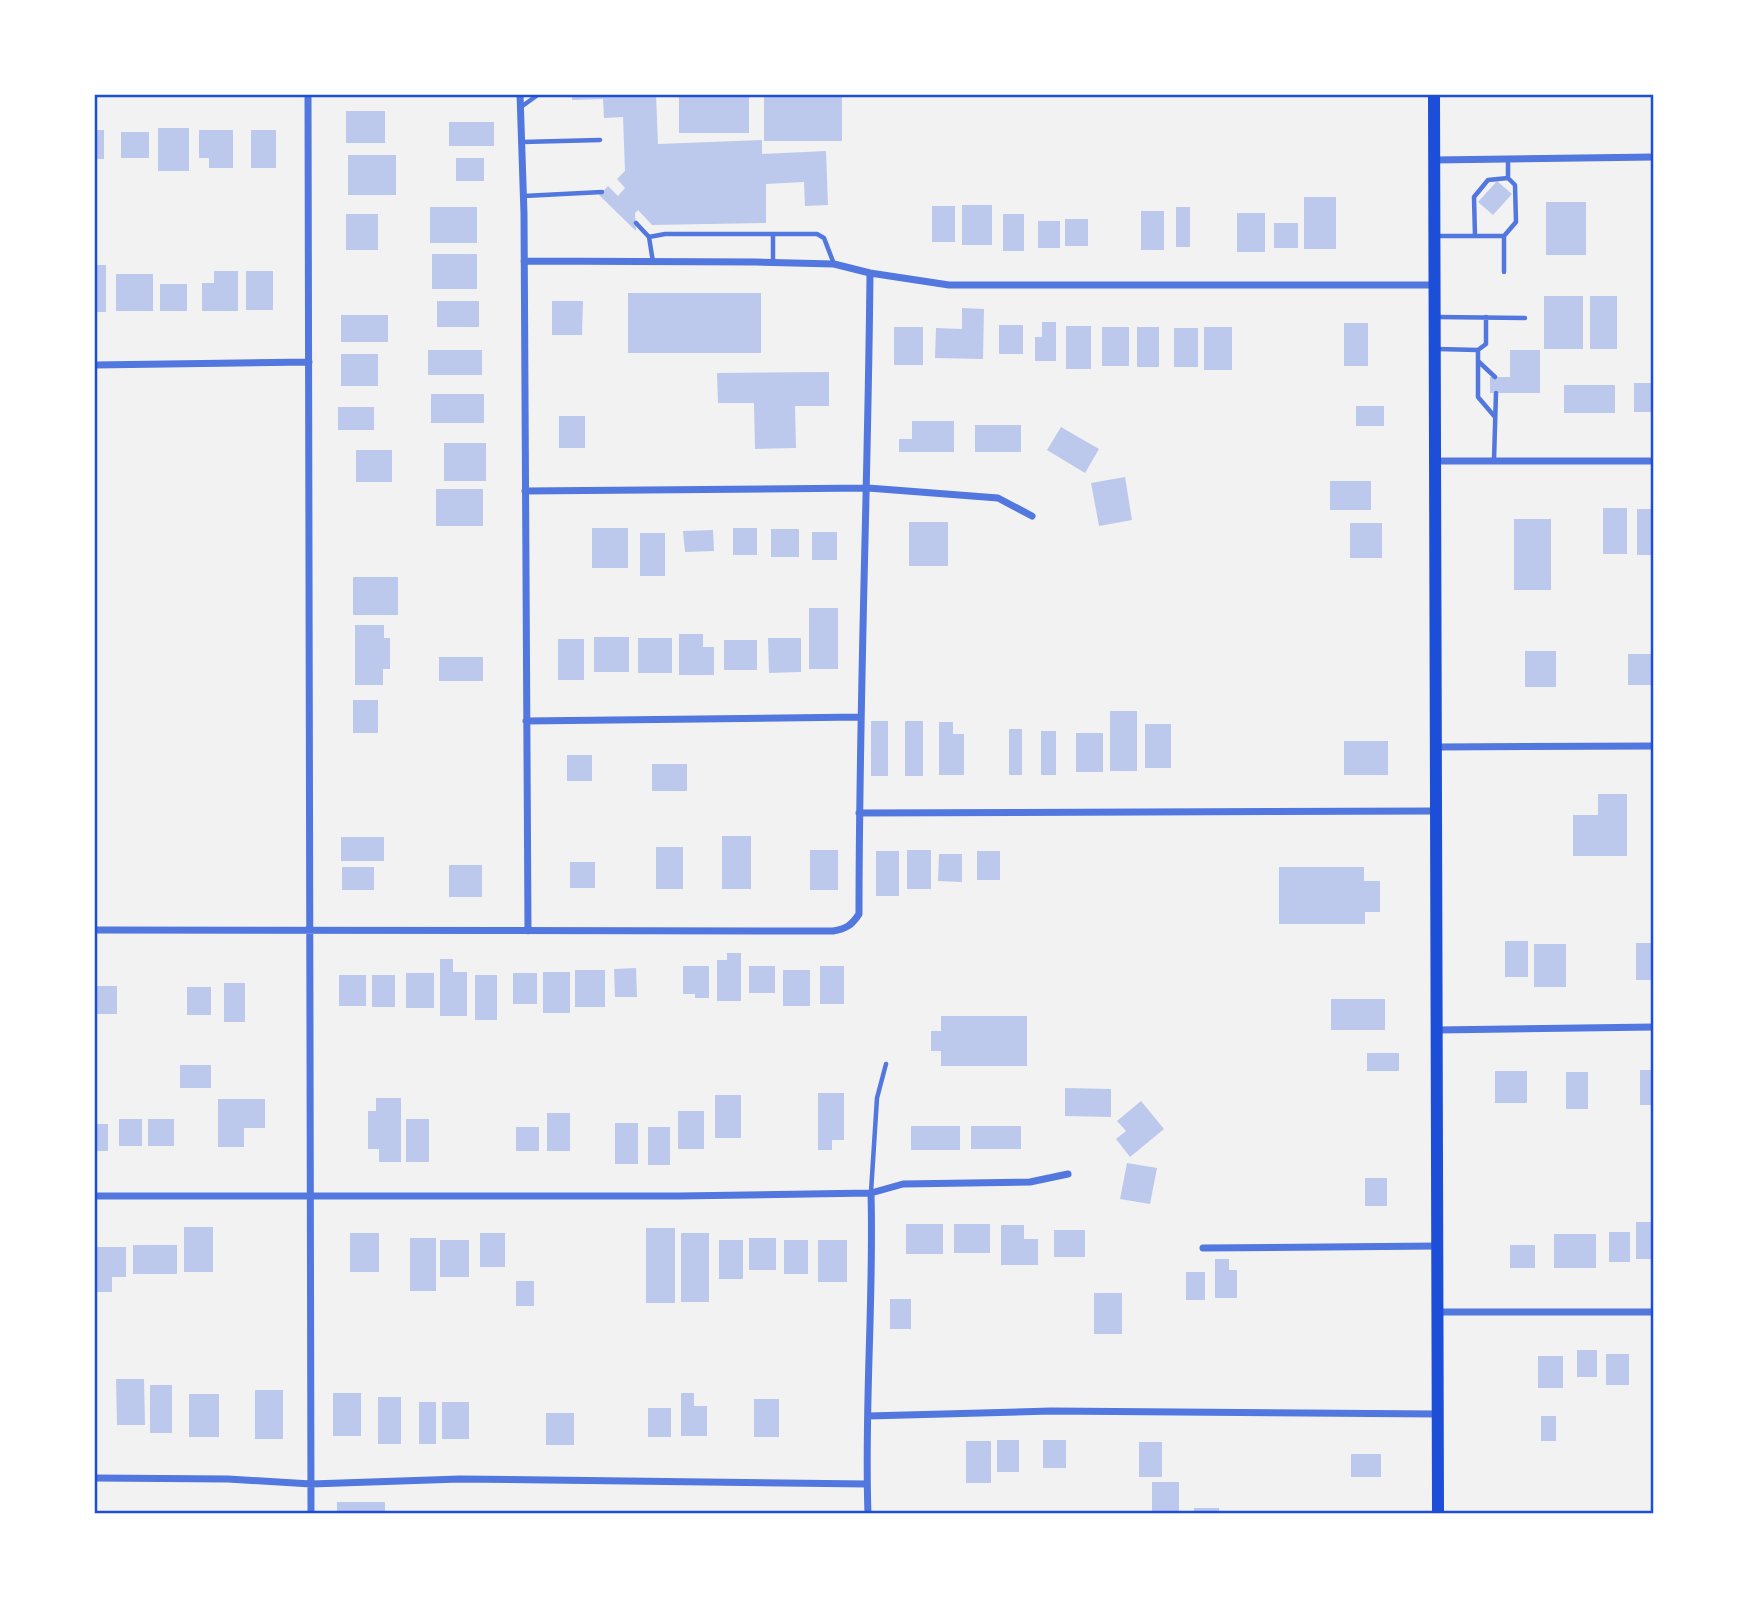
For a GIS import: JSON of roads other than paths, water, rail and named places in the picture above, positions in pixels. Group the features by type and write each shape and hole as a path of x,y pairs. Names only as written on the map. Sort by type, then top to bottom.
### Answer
{"main road":[{"path":"1434,94 1438,1514"}],"street":[{"path":"308,94 311,1514"},
{"path":"520,94 524,261 528,931"},
{"path":"1434,160 1654,156"},
{"path":"524,261 834,264 870,273 949,285 1435,285"},
{"path":"94,930 844,930 859,914 860,717 868,488 870,273"},
{"path":"94,365 309,362"},
{"path":"1436,461 1654,461"},
{"path":"525,491 868,488 998,498 1032,516"},
{"path":"526,721 860,717"},
{"path":"1437,747 1654,746"},
{"path":"859,813 1437,811"},
{"path":"1437,1030 1654,1027"},
{"path":"94,1196 871,1193 903,1184 1030,1182 1068,1174"},
{"path":"868,1514 871,1193"},
{"path":"1203,1248 1438,1246"},
{"path":"1438,1312 1654,1312"},
{"path":"867,1416 1038,1411 1439,1414"},
{"path":"94,1478 311,1483 460,1479 867,1483"}],"lane":[{"path":"520,107 539,94"},
{"path":"521,142 600,140"},
{"path":"1504,272 1504,236 1516,222 1515,185 1508,178 1508,159"},
{"path":"1475,236 1474,197 1488,180 1508,178"},
{"path":"523,196 602,192"},
{"path":"635,223 649,237 653,261"},
{"path":"649,237 665,234 817,234 824,238 834,264"},
{"path":"773,234 773,262"},
{"path":"1434,236 1504,236"},
{"path":"1435,317 1524,318"},
{"path":"1436,349 1478,350 1486,344 1486,317"},
{"path":"1478,350 1478,397 1495,417"},
{"path":"1478,362 1495,377"},
{"path":"1494,461 1496,393"},
{"path":"871,1193 877,1098 886,1064"}]}
